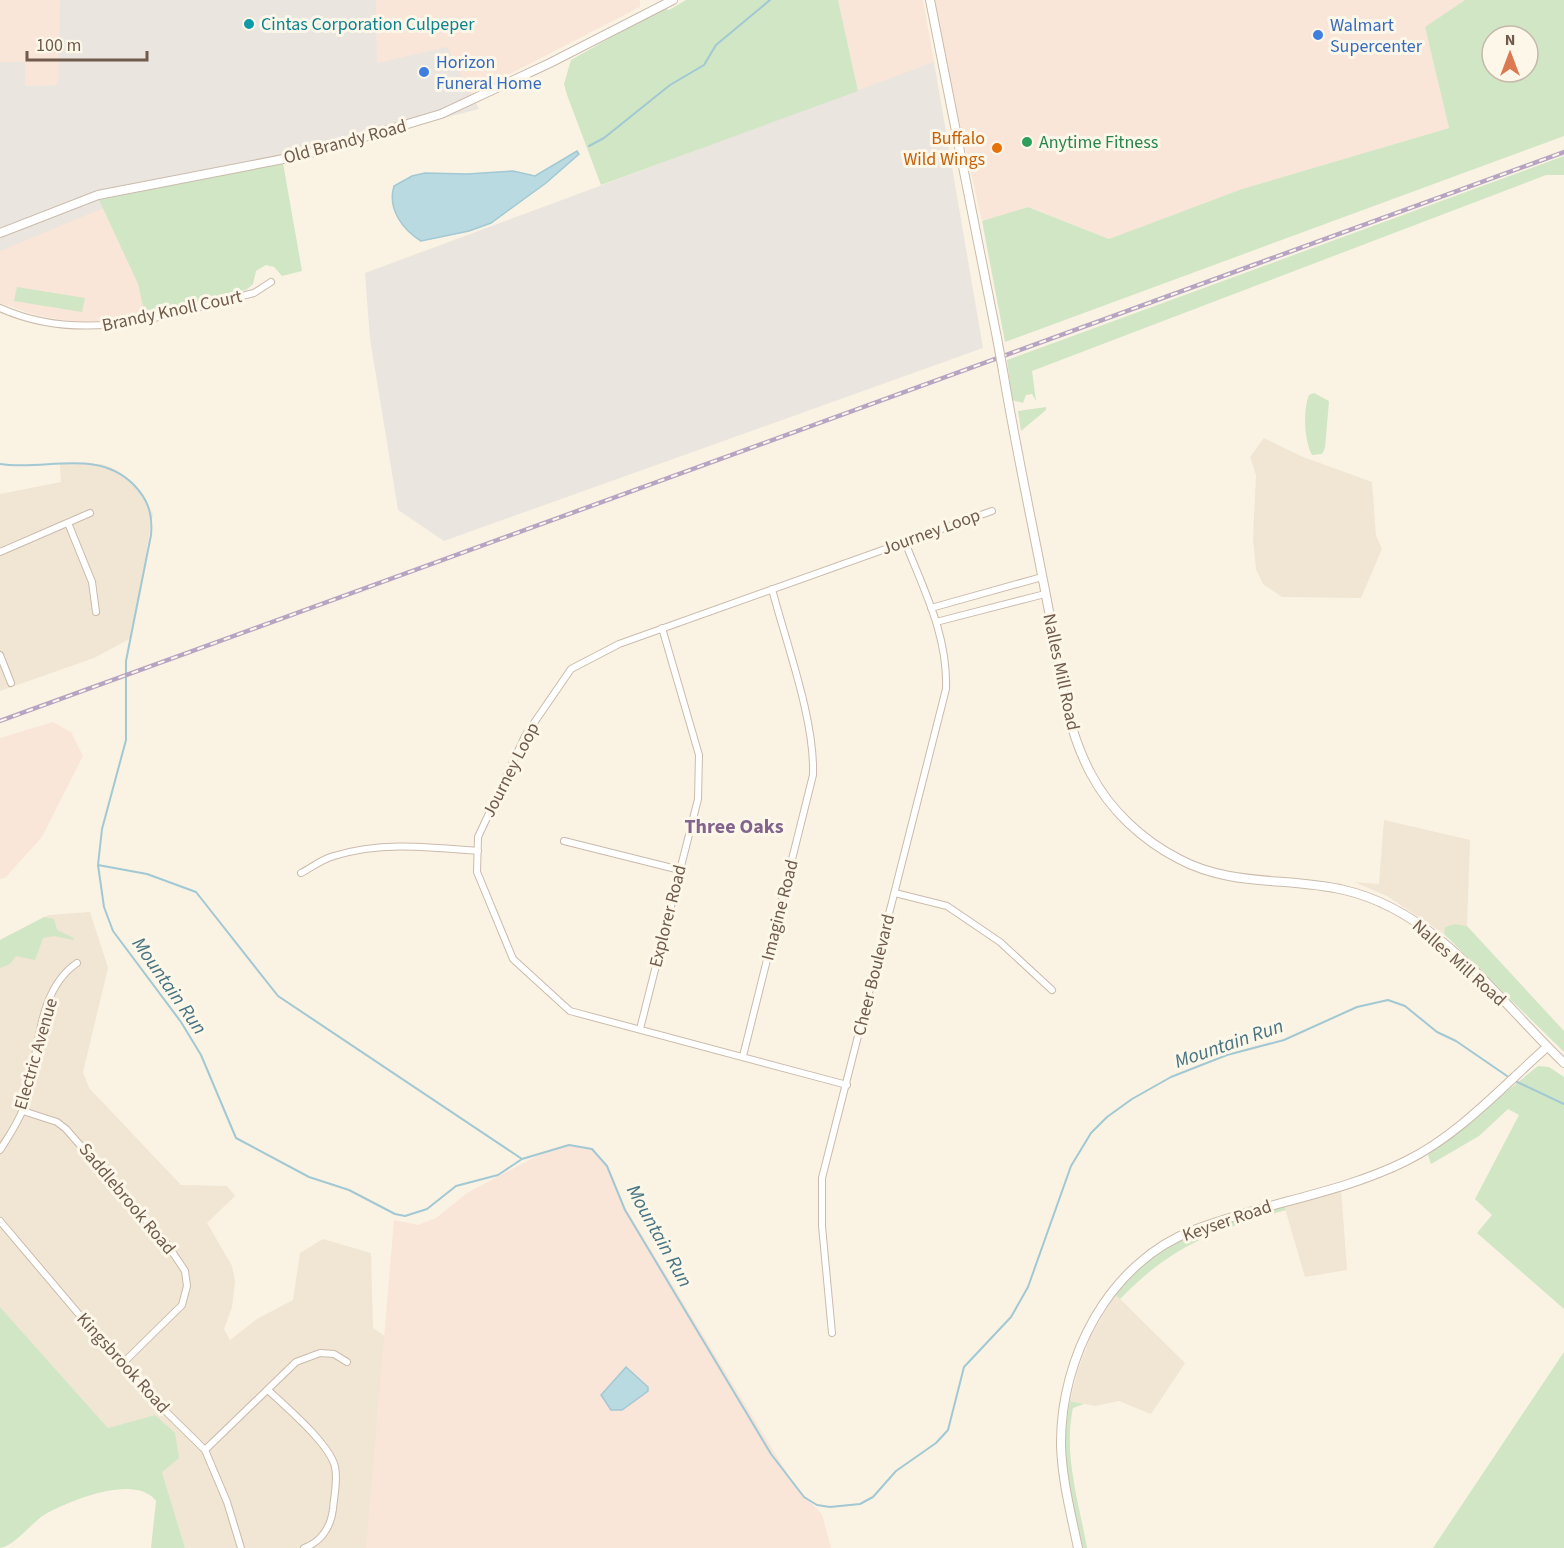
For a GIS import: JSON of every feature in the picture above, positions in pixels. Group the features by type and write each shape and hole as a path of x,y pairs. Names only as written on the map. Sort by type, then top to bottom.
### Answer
{"street":[{"name":"Old Brandy Road","path":"0,233 109,192 333,148 441,114 550,63 673,0"},
{"name":"Nalles Mill Road","path":"930,0 1075,740 1092,777 1128,823 1159,848 1180,860 1221,875 1268,882 1330,887 1386,904 1437,939 1564,1063"},
{"name":"Brandy Knoll Court","path":"0,308 56,324 107,327 254,293 271,282"},
{"name":"Journey Loop","path":"847,1085 570,1011 513,959 477,872 478,837 525,736 571,669 619,644 992,511"},
{"path":"0,552 90,513"},
{"path":"68,523 92,582 96,612"},
{"name":"Cheer Boulevard","path":"832,1333 822,1226 822,1178 946,689 946,657 943,639 905,542"},
{"path":"931,608 1042,577"},
{"name":"Imagine Road","path":"743,1056 813,775 814,760 803,704 772,589"},
{"path":"936,622 1045,594"},
{"name":"Explorer Road","path":"640,1029 698,799 699,756 662,628"},
{"path":"0,655 11,683"},
{"path":"564,842 680,870"},
{"path":"301,873 332,856 375,846 426,846 478,851"},
{"path":"895,893 947,906 1000,942 1052,990"},
{"name":"Electric Avenue","path":"0,1150 23,1111 52,996 63,974 77,963"},
{"name":"Keyser Road","path":"1078,1548 1062,1464 1065,1400 1085,1335 1117,1286 1148,1257 1192,1230 1386,1170 1406,1161 1436,1143 1547,1047"},
{"name":"Saddlebrook Road","path":"23,1111 57,1122 66,1129 167,1244 185,1271 187,1286 182,1305 122,1364"},
{"name":"Kingsbrook Road","path":"0,1221 158,1405 205,1450 227,1502 241,1548"},
{"path":"205,1450 284,1372 307,1357 320,1353 334,1354 347,1362"},
{"path":"268,1390 325,1448 335,1468 332,1514 329,1525 318,1540 304,1548"}],"shaded area":[{"path":"0,0 61,0 58,85 25,86 0,62"},
{"path":"60,0 376,0 377,63 447,47 479,109 113,204 0,251 0,62 25,62 25,86 58,85"},
{"path":"376,0 640,0 640,7 471,94 377,64"},
{"path":"838,0 923,0 934,62 858,91"},
{"path":"932,0 1465,0 1425,27 1449,128 1242,189 1109,239 1029,207 982,221"},
{"path":"934,62 983,348 444,541 398,510 370,339 365,273"},
{"path":"99,200 138,284 145,315 114,321 74,322 35,315 0,303 0,238"},
{"path":"1264,438 1303,457 1372,482 1376,536 1382,549 1361,598 1282,597 1263,584 1256,569 1253,539 1256,475 1250,457"},
{"path":"60,464 102,464 118,471 141,493 153,514 131,638 94,658 0,691 0,494 61,482"},
{"path":"53,722 71,732 83,756 42,837 5,878 0,879 0,738"},
{"path":"1384,820 1470,840 1467,926 1455,924 1445,927 1444,934 1387,896 1354,882 1379,884"},
{"path":"90,912 108,968 83,1072 89,1088 181,1185 227,1186 235,1196 207,1223 232,1266 235,1282 232,1307 224,1329 230,1340 257,1319 293,1300 300,1253 323,1239 371,1253 373,1328 399,1346 373,1548 185,1548 162,1472 155,1415 108,1428 0,1307 0,940 49,915"},
{"path":"569,1145 592,1149 607,1166 620,1199 795,1486 822,1514 831,1548 366,1548 394,1220 418,1225 436,1218 467,1193 537,1156"},
{"path":"1341,1189 1347,1270 1305,1277 1284,1205"},
{"path":"1115,1294 1185,1363 1151,1414 1119,1401 1095,1406 1070,1401 1078,1369 1091,1336"}],"green space":[{"path":"686,0 838,0 858,91 601,185 564,84 571,60 663,8 669,10"},
{"path":"1465,0 1564,0 1564,136 1005,342 982,221 1028,207 1109,239 1242,189 1449,128 1425,27"},
{"path":"1564,156 1564,175 1546,175 1032,371 1036,401 1032,394 1026,395 1023,403 1012,400 1007,360"},
{"path":"283,163 302,271 282,276 274,267 266,265 256,271 253,284 246,290 145,315 138,284 99,200"},
{"path":"17,287 85,298 82,312 14,301"},
{"path":"1314,393 1329,401 1325,448 1322,454 1312,455 1307,442 1305,417 1309,395"},
{"path":"1046,407 1046,410 1021,431 1018,411"},
{"path":"44,917 54,919 57,930 74,938 73,940 54,936 43,938 35,960 16,956 10,964 0,968 0,940"},
{"path":"1455,924 1467,926 1564,1031 1564,1052 1444,934 1445,927"},
{"path":"1538,1066 1549,1067 1564,1077 1564,1309 1477,1233 1492,1215 1475,1199 1519,1115 1508,1109 1479,1136 1431,1164 1428,1155"},
{"path":"1284,1205 1286,1210 1216,1233 1177,1252 1139,1280 1120,1299 1115,1294 1152,1258 1192,1235 1235,1219"},
{"path":"0,1307 108,1428 155,1415 175,1433 179,1458 162,1472 185,1548 151,1548 156,1501 146,1493 133,1489 118,1489 85,1497 44,1515 12,1543 0,1548"},
{"path":"1564,1352 1564,1548 1433,1548"},
{"path":"1070,1401 1084,1404 1073,1408 1070,1443 1073,1478 1087,1548 1083,1548 1068,1475 1066,1438"}],"water":[{"path":"577,151 579,154 546,183 491,223 469,231 421,241 408,231 395,211 392,195 394,186 412,176 425,173 467,174 513,171 535,176"},
{"path":"626,1367 648,1387 648,1391 622,1410 611,1410 601,1395"}],"waterway":[{"path":"589,146 604,138 670,85 704,65 716,45 770,0"},
{"name":"Mountain Run","path":"0,464 70,463 104,467 119,473 133,484 148,507 151,535 126,661 126,740 102,829 98,865 104,907 113,931 181,1022 201,1055 236,1138 309,1177 349,1190 395,1214 405,1216 427,1209 456,1186 498,1175 522,1159 569,1145 592,1149 607,1166 625,1210 771,1454 804,1497 817,1505 830,1507 860,1504 873,1497 896,1471 936,1443 948,1430 964,1367 1011,1317 1028,1287 1071,1166 1091,1133 1107,1117 1132,1099 1171,1077 1227,1055 1284,1040 1357,1007 1388,1000 1405,1006 1437,1032 1456,1041 1510,1078"},
{"path":"98,865 147,874 196,892 278,996 522,1159"},
{"name":"Mountain Run","path":"1515,1081 1564,1104"}],"railway":[{"path":"0,721 1564,152"}],"place":[{"name":"Cintas Corporation Culpeper","path":"249,24"},
{"name":"Walmart Supercenter","path":"1318,35"},
{"name":"Horizon Funeral Home","path":"424,72"},
{"name":"Anytime Fitness","path":"1027,142"},
{"name":"Buffalo Wild Wings","path":"997,148"}],"district":[{"name":"Three Oaks","path":"734,827"}]}
